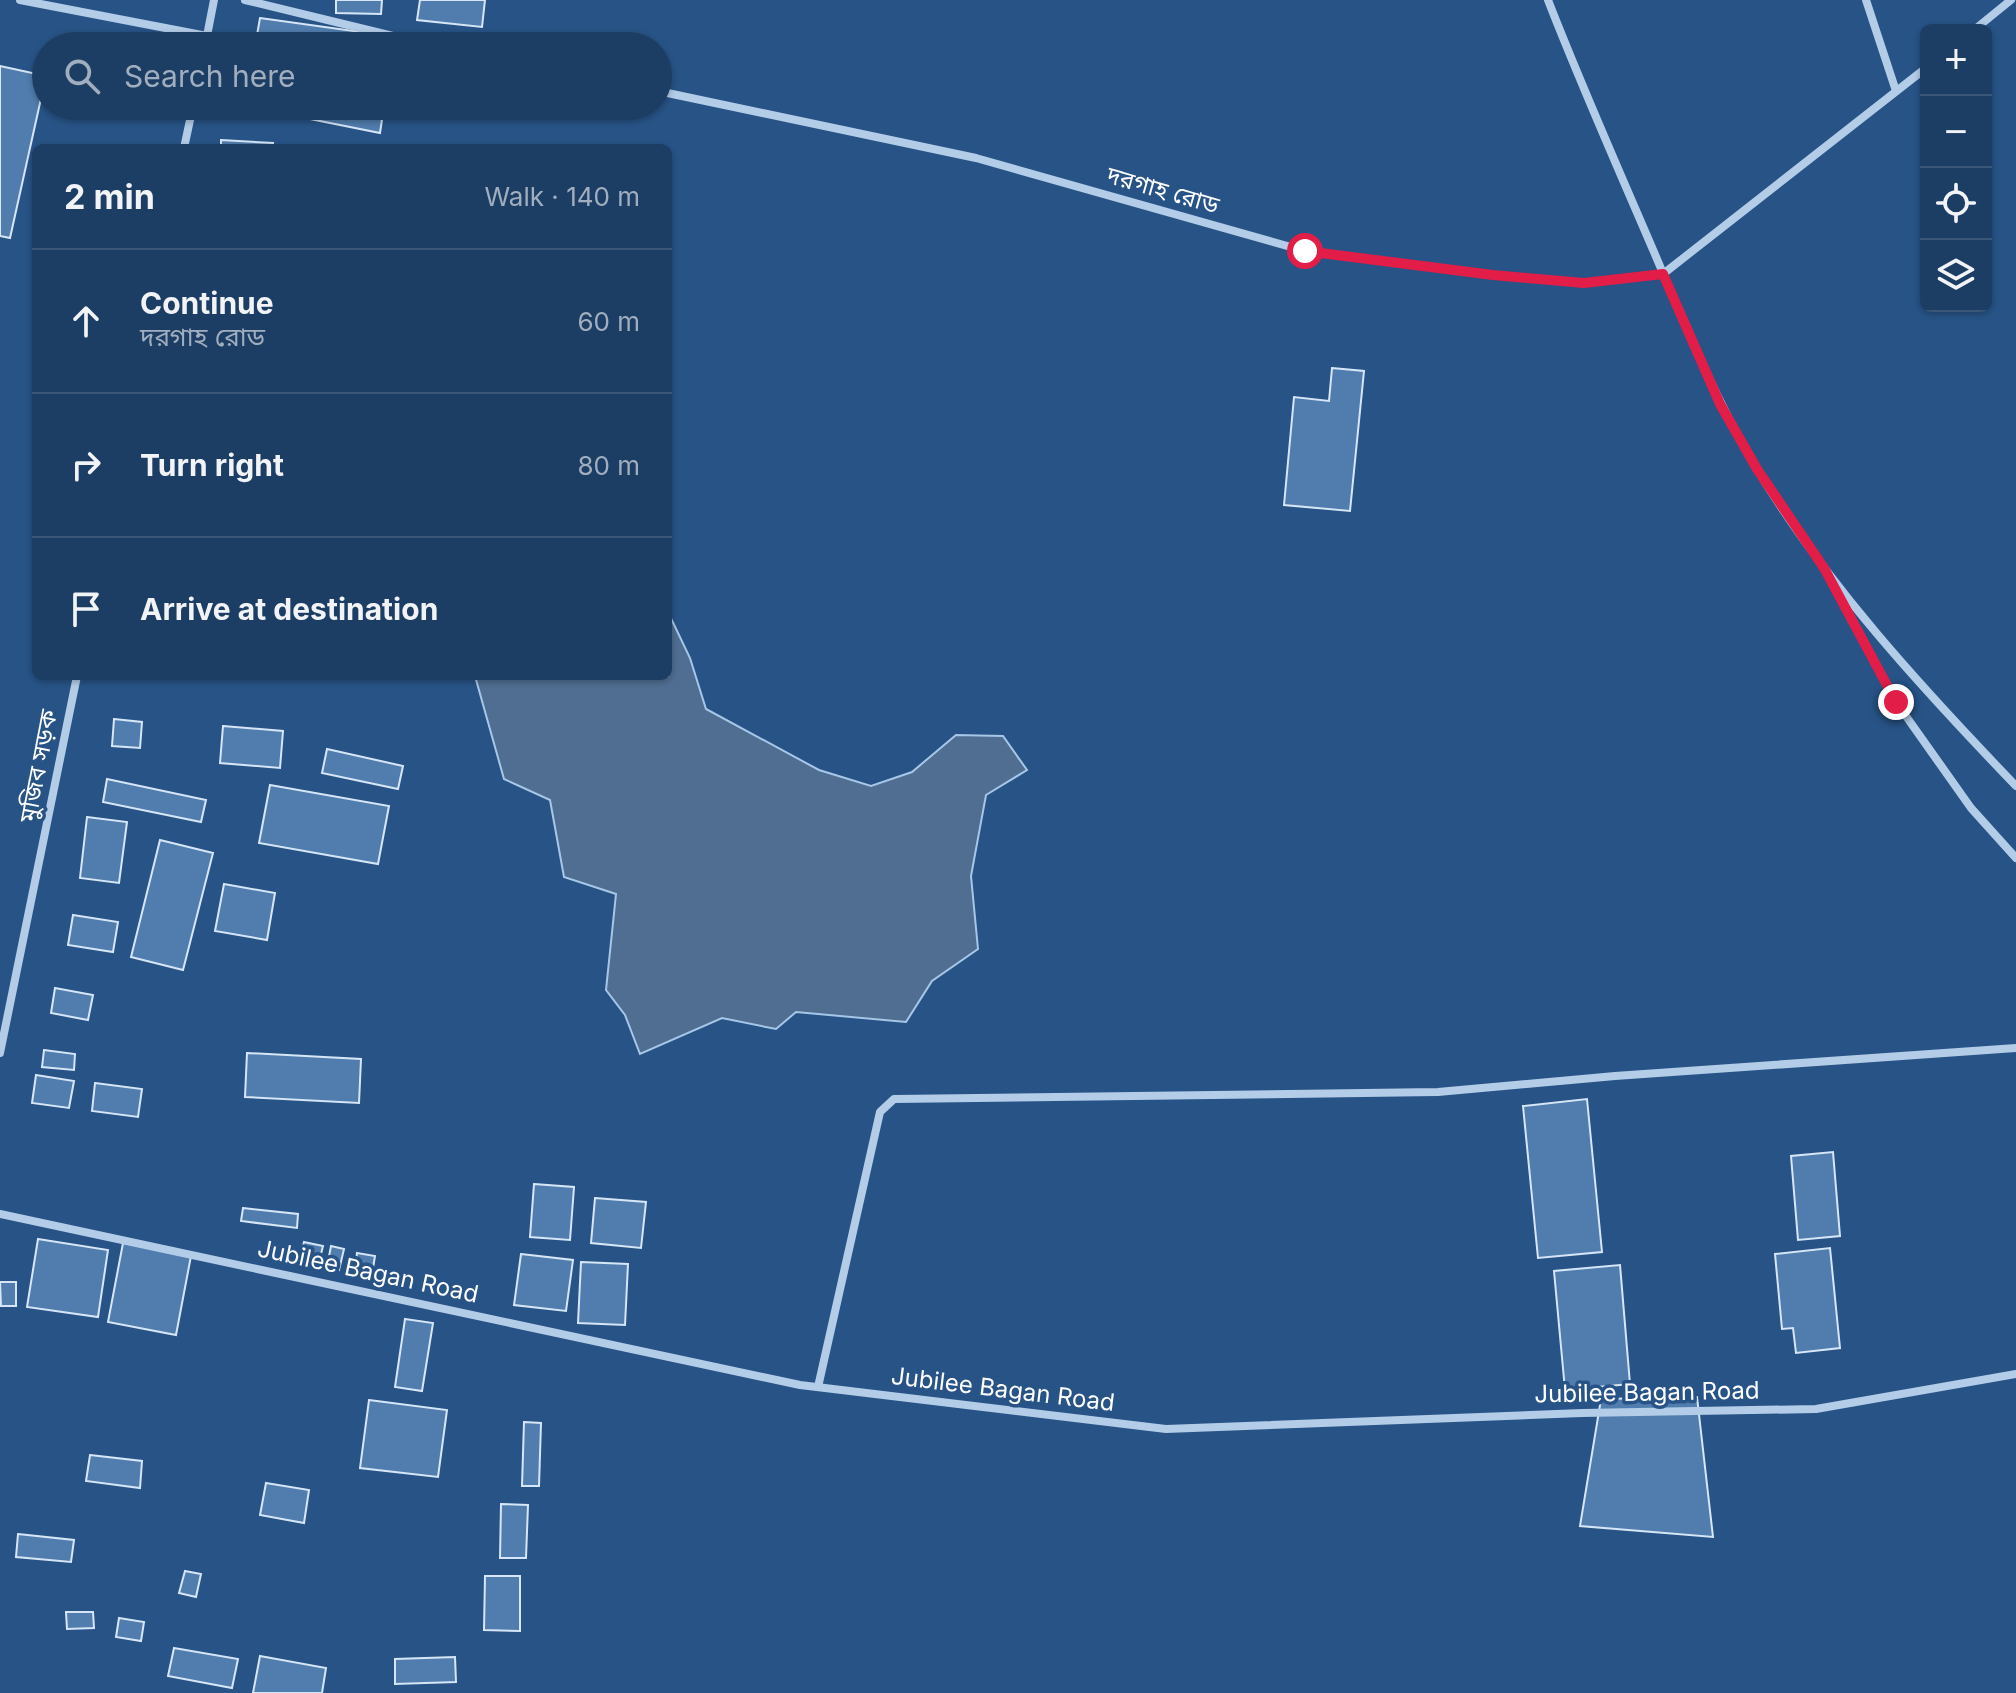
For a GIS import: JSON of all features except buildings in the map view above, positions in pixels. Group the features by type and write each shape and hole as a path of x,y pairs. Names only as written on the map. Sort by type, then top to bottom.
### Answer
{"street":[{"path":"20,0 186,32"},
{"path":"208,32 214,0"},
{"path":"245,0 376,32"},
{"path":"1548,0 1720,404 1757,469 1824,568 1928,694 2016,786"},
{"path":"1866,0 1896,91"},
{"path":"1981,24 2011,0"},
{"path":"1663,274 1920,73"},
{"name":"দরগাহ রোড","path":"672,94 976,158 1305,251 1493,275 1584,283 1663,274"},
{"path":"185,144 190,120"},
{"path":"1824,568 1896,702 1971,808 2016,858"},
{"name":"মুজিব সড়ক","path":"0,1053 76,680"},
{"path":"818,1387 880,1112 894,1099 1438,1092 2016,1048"},
{"name":"Jubilee Bagan Road","path":"0,1214 818,1387 1166,1429 1582,1413 1816,1409 2016,1374"}],"water":[{"path":"672,620 690,658 706,709 819,770 871,786 912,772 956,735 1003,736 1027,770 986,795 971,876 978,949 932,981 906,1022 796,1012 776,1029 722,1018 640,1054 625,1015 606,990 616,894 564,877 550,800 504,779 476,680 672,680"}],"route":[{"path":"1305,251 1493,275 1584,283 1663,274 1720,404 1757,469 1824,568 1896,702"}]}
